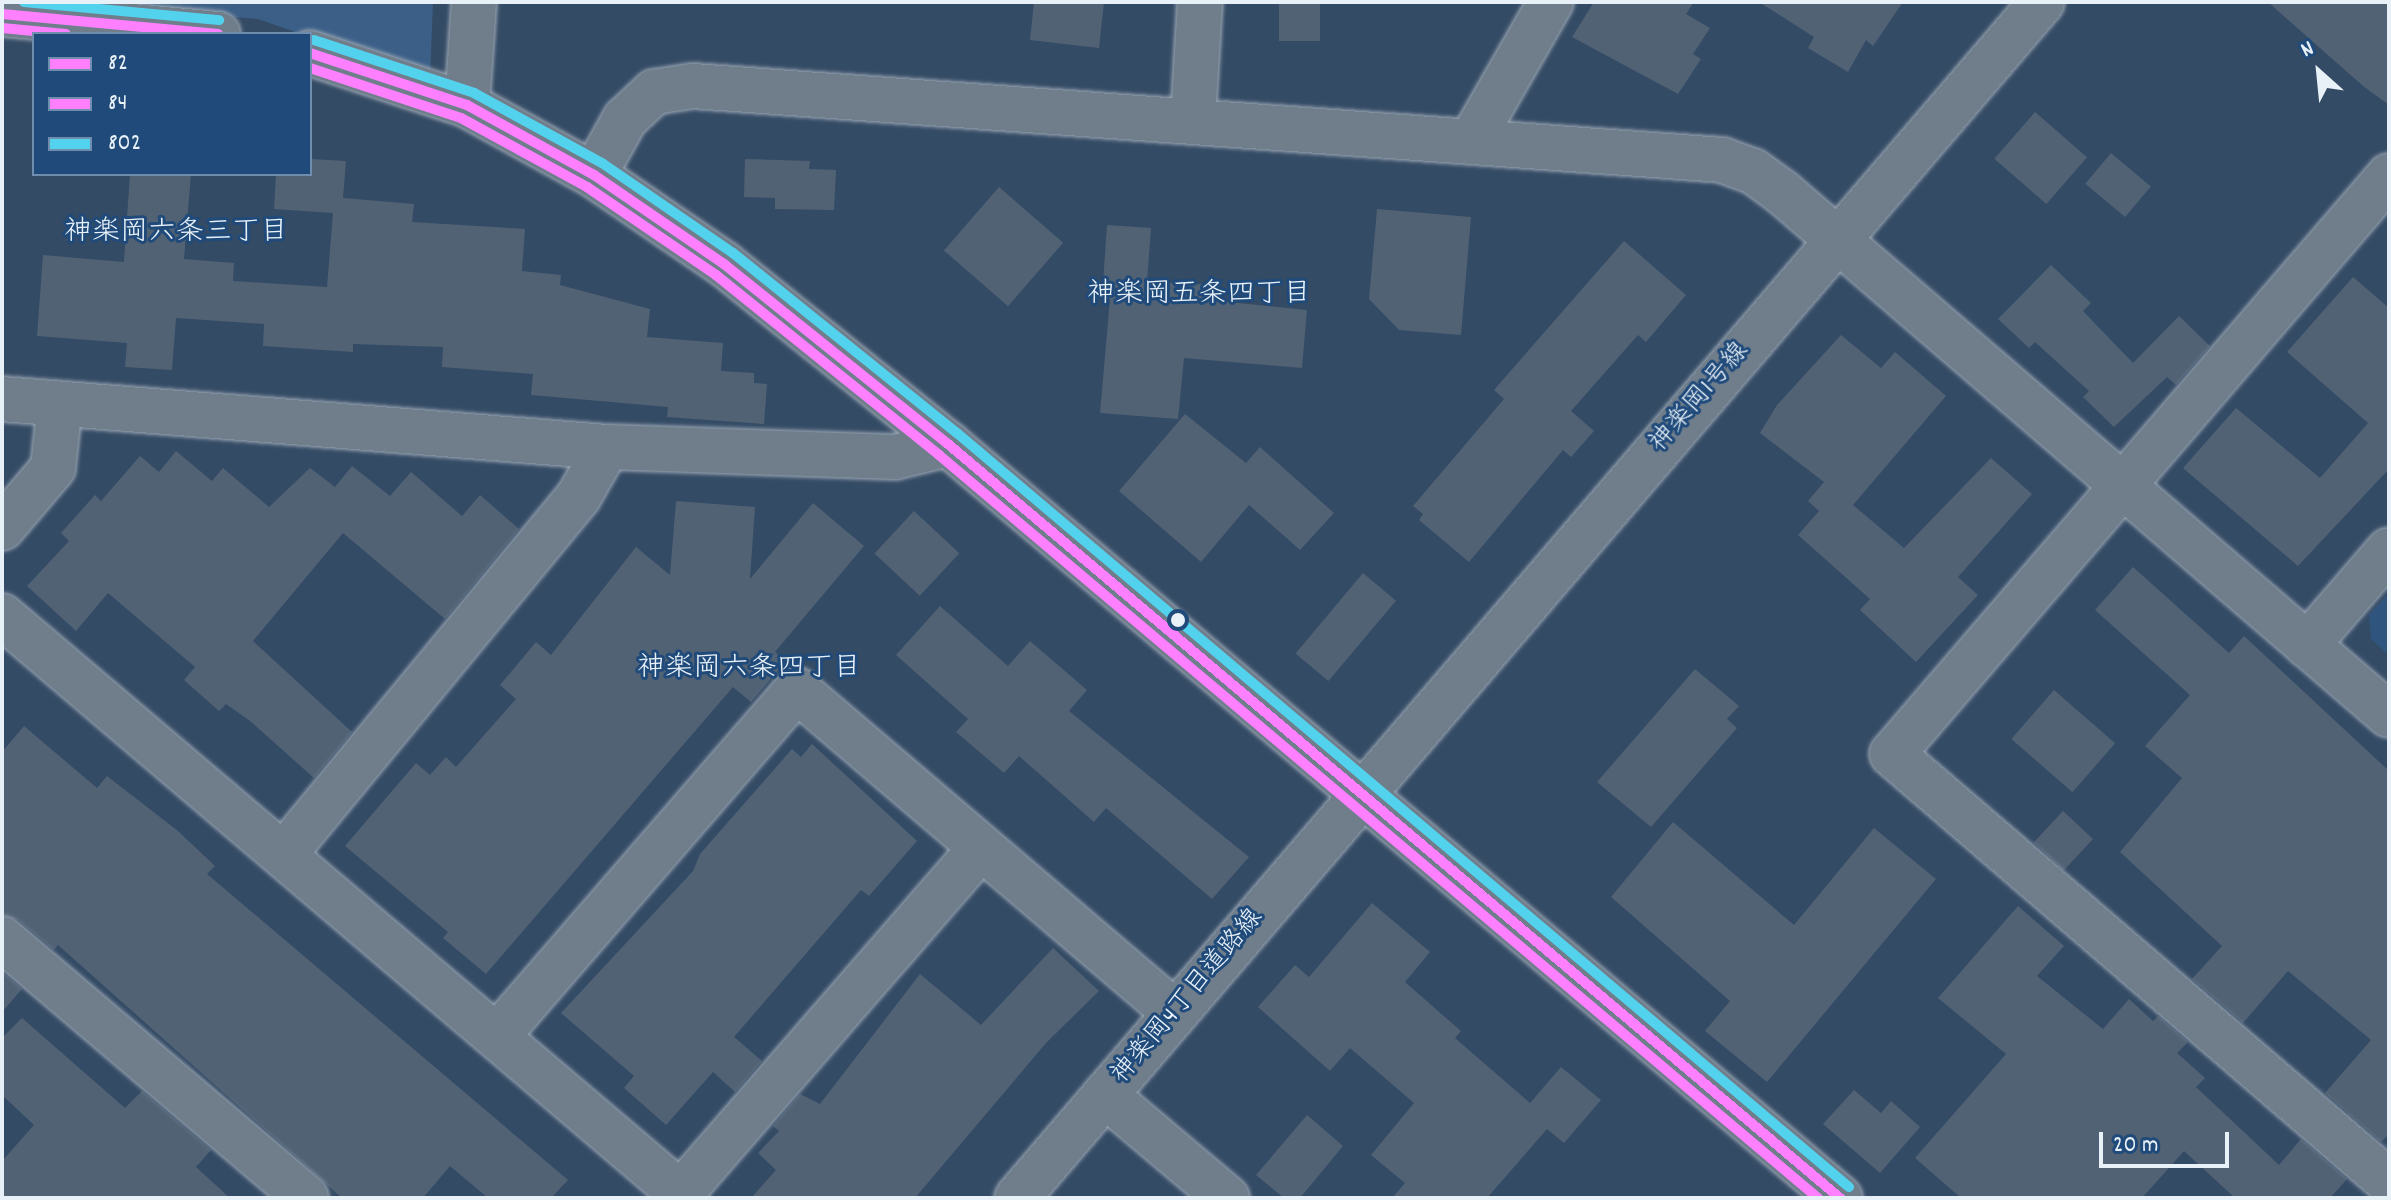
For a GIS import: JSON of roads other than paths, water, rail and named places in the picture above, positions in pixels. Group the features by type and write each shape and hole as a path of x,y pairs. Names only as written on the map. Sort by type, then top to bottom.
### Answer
{"street":[{"path":"467,105 474,2"},
{"path":"1193,119 1200,2"},
{"path":"1473,138 1551,2"},
{"name":"神楽岡1号線","path":"1360,796 2042,2"},
{"path":"2,14 196,32"},
{"path":"312,54 467,105 594,175 724,264 948,444 1814,1190"},
{"path":"594,175 625,119 654,92 693,86 1473,138 1722,160 1753,171 2389,715"},
{"path":"2389,176 2124,490 1892,754 2389,1182"},
{"path":"2,399 607,447 895,457 948,444"},
{"path":"2,528 53,468 60,404"},
{"path":"284,854 579,496 607,447"},
{"path":"2307,645 2389,550"},
{"path":"2,616 684,1196 980,849"},
{"path":"497,1036 797,690 1174,1012"},
{"name":"神楽岡4丁目道路線","path":"1017,1198 1360,796"},
{"path":"2,939 306,1198"},
{"path":"1105,1095 1227,1198"}],"district":[{"name":"神楽岡六条三丁目","path":"176,234"},
{"name":"神楽岡五条四丁目","path":"1199,296"},
{"name":"神楽岡六条四丁目","path":"749,670"}]}
